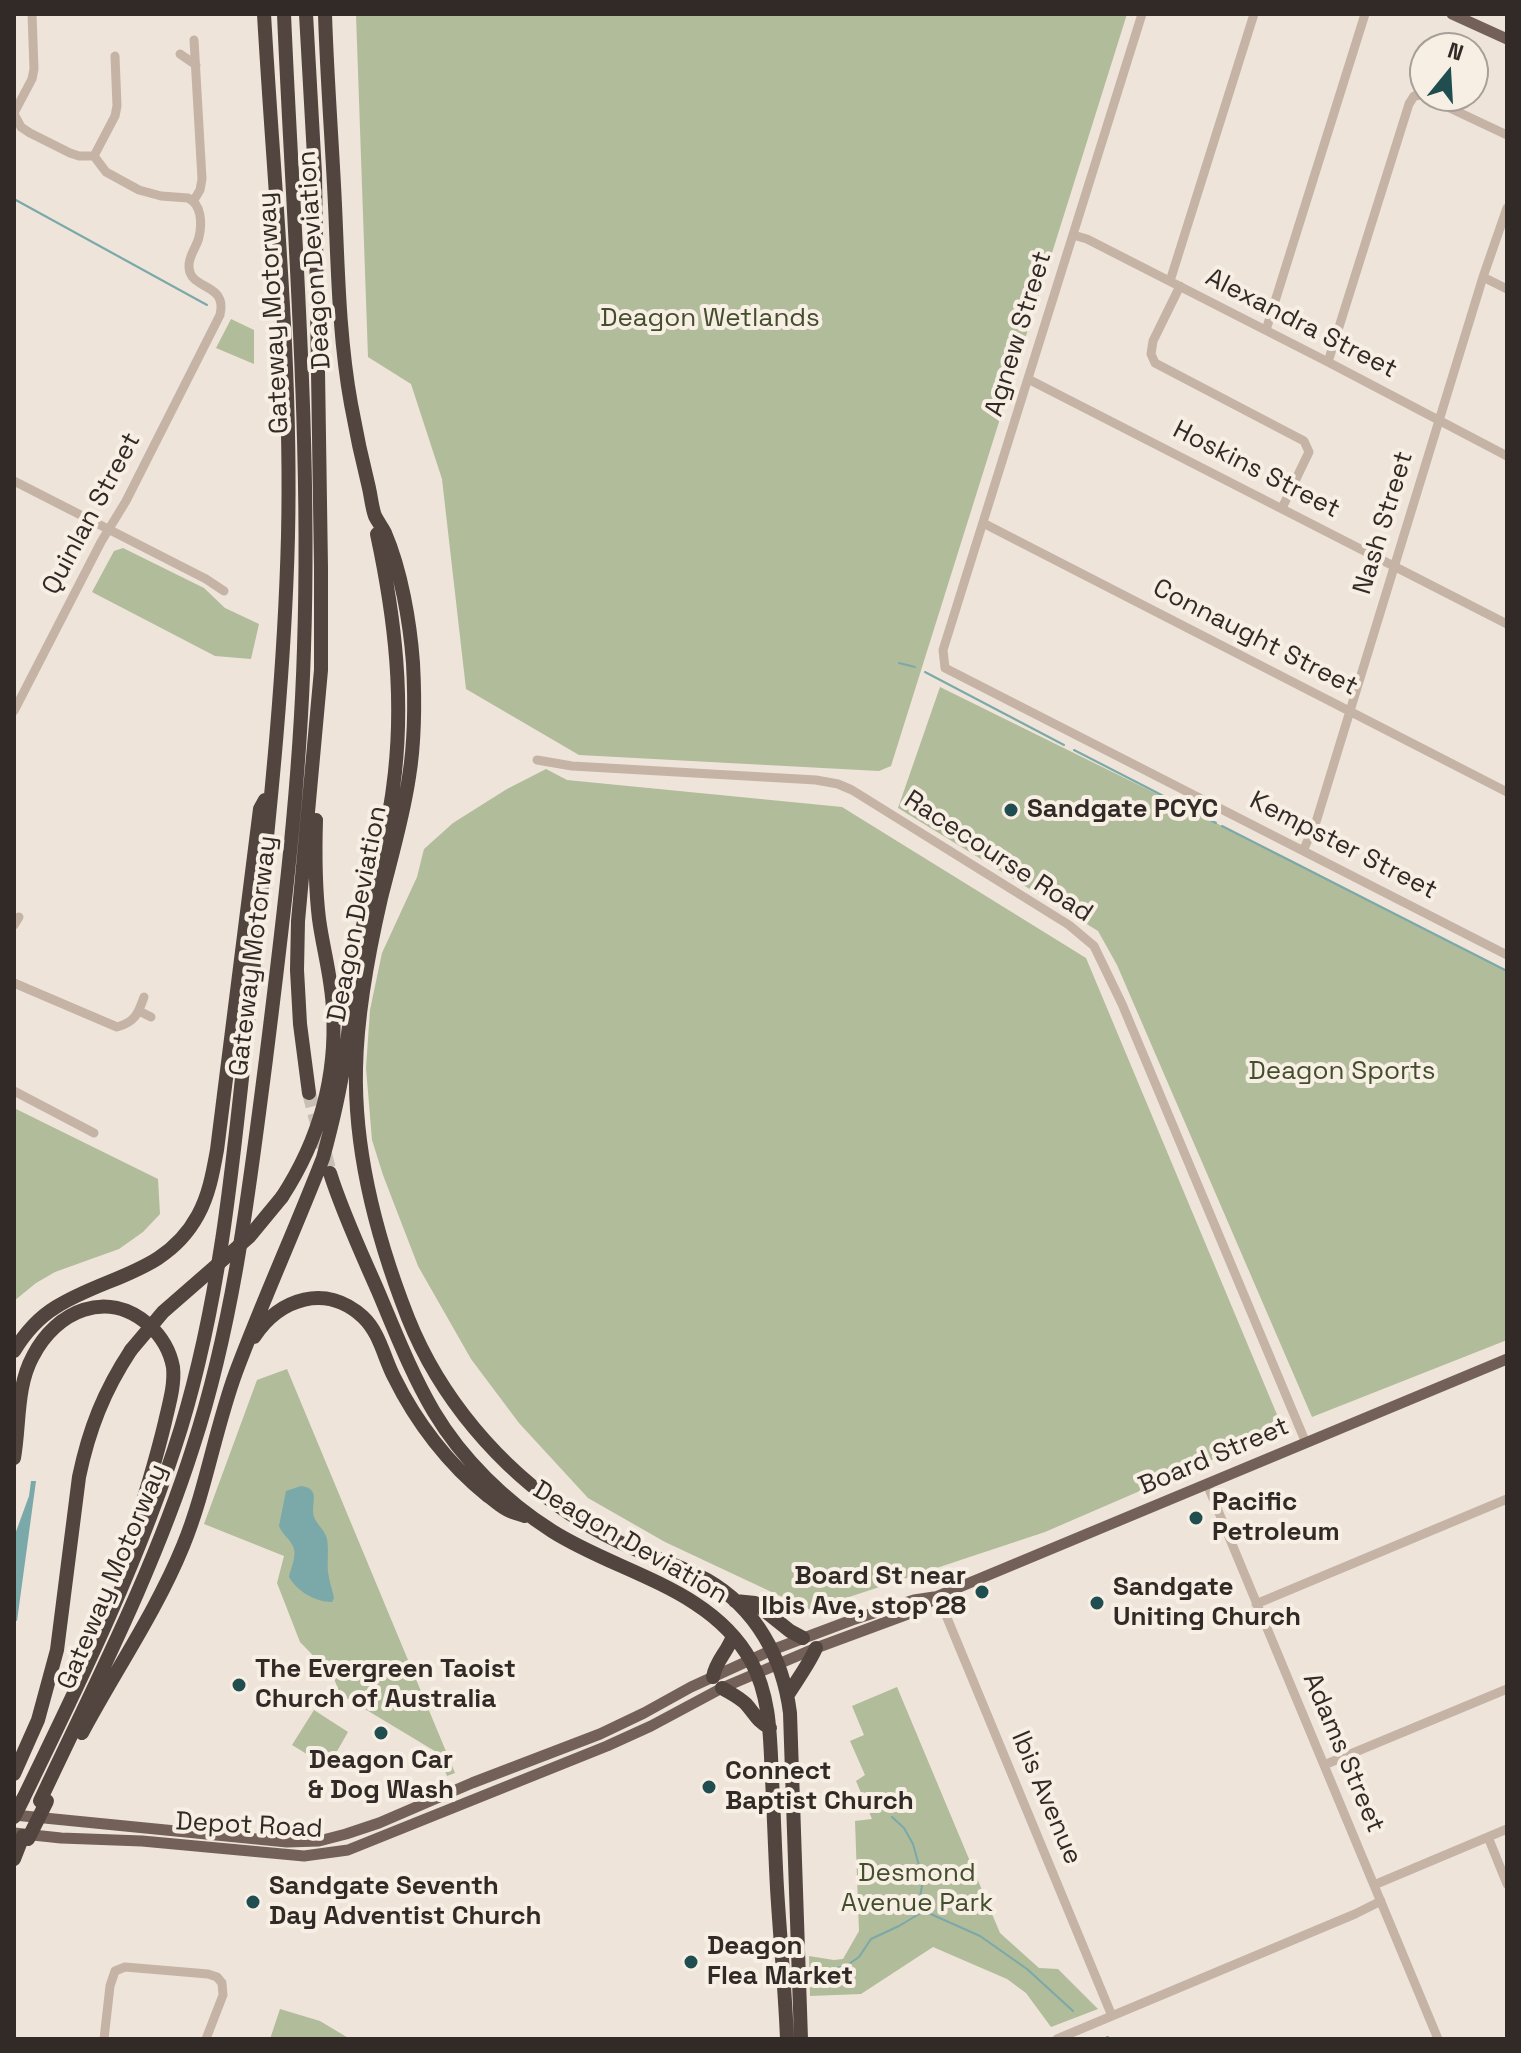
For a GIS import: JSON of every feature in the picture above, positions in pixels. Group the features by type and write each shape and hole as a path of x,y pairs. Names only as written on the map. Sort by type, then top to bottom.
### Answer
{"highway":[{"name":"Gateway Motorway","path":"14,1816 106,1625 154,1510 198,1365 217,1275 230,1185 273,786 285,626 288,479 283,316 264,14"},
{"name":"Gateway Motorway","path":"17,1847 44,1801 128,1615 185,1472 214,1376 230,1305 250,1187 284,917 296,797 304,649 305,455 284,14"},
{"name":"Deagon Deviation","path":"306,14 315,174 321,597 321,670 297,958 300,1024 309,1093"},
{"name":"Deagon Deviation","path":"325,14 343,344 352,410 375,515 395,566 413,664 414,733 405,800 381,898 358,1033 358,1131 371,1200 410,1322 441,1382 467,1419 509,1466 556,1505 595,1529 698,1576 725,1592 755,1624 776,1657"},
{"path":"44,1801 157,1602 178,1558 251,1331 323,1158 331,1128 345,1057 361,935 393,788 399,715 393,618 375,515"},
{"path":"14,1774 38,1720 56,1655 79,1477 87,1441 109,1386 131,1350 163,1312 249,1237 282,1197 312,1143 326,1099 332,1064 333,1007 316,892 318,700"},
{"path":"14,1351 28,1330 56,1307 140,1270 168,1252 200,1213 211,1184 217,1150 260,809 273,786"},
{"name":"Deagon Deviation","path":"330,1173 347,1221 415,1376 434,1413 464,1453 488,1480 534,1519 570,1542 701,1606 733,1636 754,1667"},
{"path":"245,1350 271,1316 294,1302 328,1299 353,1309 375,1334 403,1396 436,1444 480,1490 506,1510 534,1519"},
{"path":"14,1458 24,1379 33,1355 58,1324 79,1311 114,1307 138,1317 156,1331 167,1347 173,1368 172,1391 157,1455 125,1557 129,1573"},
{"path":"735,1601 755,1603 803,1638"},
{"path":"733,1636 726,1653 715,1665 717,1683 740,1699 756,1719 770,1728"},
{"path":"787,1696 816,1648"},
{"path":"776,1657 787,1696 790,1736 801,2039"},
{"path":"754,1667 765,1697 770,1728 787,2039"}],"main road":[{"path":"1452,14 1507,39"},
{"name":"Board Street","path":"776,1657 816,1648 916,1611 938,1596 1507,1359"},
{"name":"Board Street","path":"776,1657 803,1638 914,1600 938,1596"},
{"name":"Depot Road","path":"14,1816 296,1843 319,1841 379,1823 600,1734 776,1657"},
{"name":"Depot Road","path":"17,1847 61,1838 142,1841 282,1855 339,1852 607,1746 651,1726 717,1683"}],"street":[{"path":"32,14 34,69 14,114 21,127 30,133 70,153 94,156"},
{"name":"Agnew Street","path":"945,668 943,650 1142,14"},
{"path":"1254,14 1175,284 1151,354 1155,363 1304,441 1309,452 1282,508"},
{"path":"1266,330 1365,14"},
{"path":"94,156 106,172 139,190 194,200 202,179 194,40"},
{"path":"180,54 196,65"},
{"path":"94,156 115,116 115,56"},
{"path":"1328,362 1414,96 1422,95 1507,135"},
{"name":"Quinlan Street","path":"14,711 126,501 220,315 222,307 219,296 193,279 188,270 200,227 194,200"},
{"name":"Nash Street","path":"1303,851 1316,822 1438,421 1507,208"},
{"name":"Alexandra Street","path":"1073,235 1087,239 1266,330 1507,456"},
{"path":"1483,277 1507,289"},
{"name":"Hoskins Street","path":"1028,379 1507,624"},
{"path":"14,481 224,591"},
{"name":"Connaught Street","path":"983,523 1507,792"},
{"name":"Kempster Street","path":"945,668 1507,955"},
{"name":"Racecourse Road","path":"537,760 572,766 838,784 1087,938 1102,958 1122,1004 1306,1443"},
{"path":"14,983 117,1027 129,1024 139,1011 144,997"},
{"path":"139,1011 151,1017"},
{"path":"14,1091 94,1133"},
{"name":"Adams Street","path":"1207,1484 1438,2039"},
{"path":"1256,1604 1507,1499"},
{"name":"Ibis Avenue","path":"938,1596 1112,2016"},
{"path":"1324,1765 1507,1689"},
{"path":"1374,1885 1507,1829"},
{"path":"1488,1837 1507,1884"},
{"path":"1057,2039 1381,1901"},
{"path":"104,2039 112,1967 208,1974 227,1980 206,2039"}],"green space":[{"name":"Deagon Wetlands","path":"356,14 1127,14 891,766 879,771 579,755 466,689 442,479 411,384 368,357"},
{"path":"231,319 254,330 254,364 216,348"},
{"path":"123,548 204,588 225,608 259,624 251,659 215,656 92,592 114,551"},
{"name":"Deagon Sports","path":"940,687 1293,861 1507,971 1507,1340 1312,1417 1117,965 1098,931 898,808"},
{"path":"546,769 567,780 842,807 1086,958 1283,1429 1045,1532 810,1610 665,1542 588,1498 519,1423 471,1359 418,1266 372,1140 366,1068 370,1010 382,953 417,877 424,849 453,823"},
{"path":"14,1108 158,1179 160,1214 143,1232 119,1249 55,1272 14,1301"},
{"path":"287,1369 455,1773 447,1776 438,1753 340,1694 333,1676 300,1642 277,1583 284,1556 204,1524 257,1380"},
{"name":"Desmond Avenue Park","path":"897,1687 1000,1933 1039,1968 1058,1969 1098,2009 1051,2027 1026,1993 1007,1979 933,1947 861,1994 810,1996 809,1956 843,1959 859,1931 855,1821 872,1819 856,1781 865,1775 850,1741 864,1735 852,1706"},
{"path":"314,1710 348,1732 328,1767 292,1745"},
{"path":"280,2009 320,2021 350,2039 270,2039"}],"water":[{"path":"31,1481 36,1481 17,1621 14,1620 14,1537 29,1496"},
{"path":"301,1486 313,1493 314,1517 327,1539 332,1602 307,1595 289,1577 294,1551 279,1526 286,1491"}],"waterway":[{"path":"14,199 207,305"},
{"path":"899,663 915,667"},
{"path":"925,672 1064,745"},
{"path":"1074,750 1216,823"},
{"path":"1222,826 1507,971"},
{"path":"892,1817 904,1828 913,1844 923,1880 920,1897 924,1911 980,1936 1027,1969 1073,2011"},
{"path":"809,1969 827,1970 846,1966 859,1957 871,1939 924,1911"},
{"path":"1107,2037 1112,2039"}],"tunnel":[{"path":"309,1093 330,1173"}],"place":[{"name":"Sandgate PCYC","path":"1011,810"},
{"name":"Pacific Petroleum","path":"1196,1518"},
{"name":"Board St near Ibis Ave, stop 28","path":"982,1592"},
{"name":"Sandgate Uniting Church","path":"1097,1603"},
{"name":"The Evergreen Taoist Church of Australia","path":"239,1685"},
{"name":"Deagon Car & Dog Wash","path":"381,1733"},
{"name":"Connect Baptist Church","path":"709,1787"},
{"name":"Sandgate Seventh Day Adventist Church","path":"253,1902"},
{"name":"Deagon Flea Market","path":"691,1962"}]}
